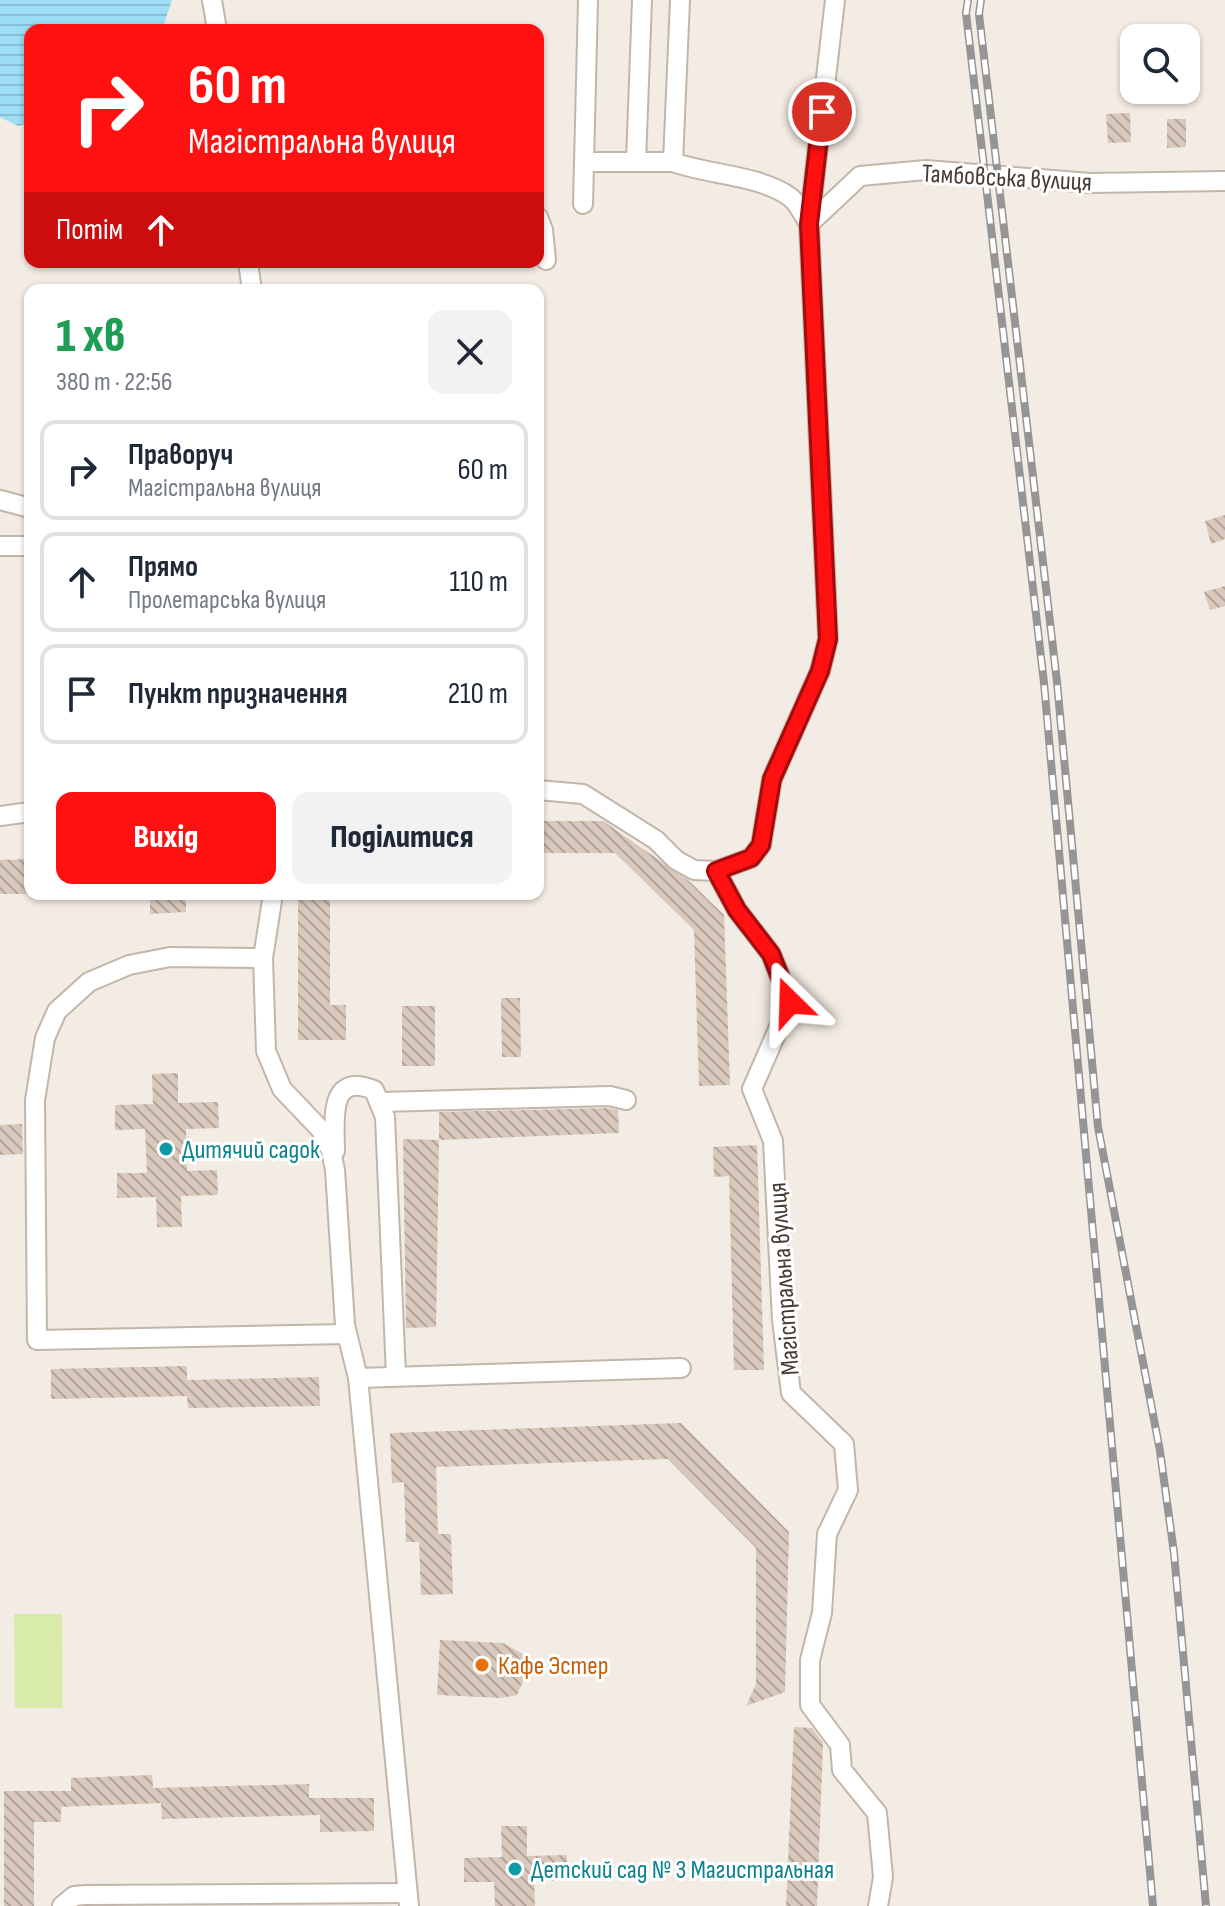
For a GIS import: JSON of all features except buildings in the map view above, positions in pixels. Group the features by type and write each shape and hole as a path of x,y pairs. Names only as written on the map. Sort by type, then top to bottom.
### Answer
{"street":[{"path":"212,0 216,24"},
{"path":"583,204 588,0"},
{"path":"636,162 642,0"},
{"path":"673,162 680,0"},
{"path":"544,791 583,794 656,840 694,870 716,871 751,858 761,845 772,779 820,671 828,639 809,224 835,0"},
{"path":"584,162 673,162 696,171 742,179 791,198 809,224"},
{"name":"Тамбовська вулиця","path":"809,224 860,176 926,170 1090,183 1225,181"},
{"path":"544,240 546,260"},
{"path":"0,500 24,506"},
{"path":"0,546 24,546"},
{"path":"0,816 24,813"},
{"name":"Магістральна вулиця","path":"716,871 737,910 771,954 790,1002 752,1089 773,1141 782,1320 791,1393 844,1444 848,1490 827,1534 822,1613 810,1660 810,1705 840,1745 842,1770 877,1813 883,1877 878,1906"},
{"path":"272,900 263,958 266,1051 282,1089 321,1130 335,1170"},
{"path":"263,958 191,956 139,963 89,982 57,1011 45,1038 35,1100 37,1340 347,1334"},
{"path":"62,1906 74,1896 85,1895 408,1900 358,1378 347,1334 335,1170 334,1107 348,1086 361,1085 374,1090 381,1102 386,1132 396,1376"},
{"path":"381,1102 610,1096 626,1100"},
{"path":"358,1378 681,1368"}],"green space":[{"path":"14,1614 62,1614 63,1708 15,1708"}],"water":[{"path":"0,0 172,0 164,24 24,24 24,124 18,126 0,117"}],"railway":[{"path":"968,0 966,13 1044,683 1153,1906"},
{"path":"981,0 979,14 1057,682 1098,1127 1160,1451 1174,1553 1206,1906"}],"place":[{"name":"Дитячий садок","path":"166,1149"},
{"name":"Кафе Эстер","path":"482,1665"},
{"name":"Детский сад № 3 Магистральная","path":"515,1869"}],"route":[{"path":"790,1002 771,954 737,910 716,871 751,858 761,845 766,800 772,779 820,671 828,639 809,224 822,112"}]}
